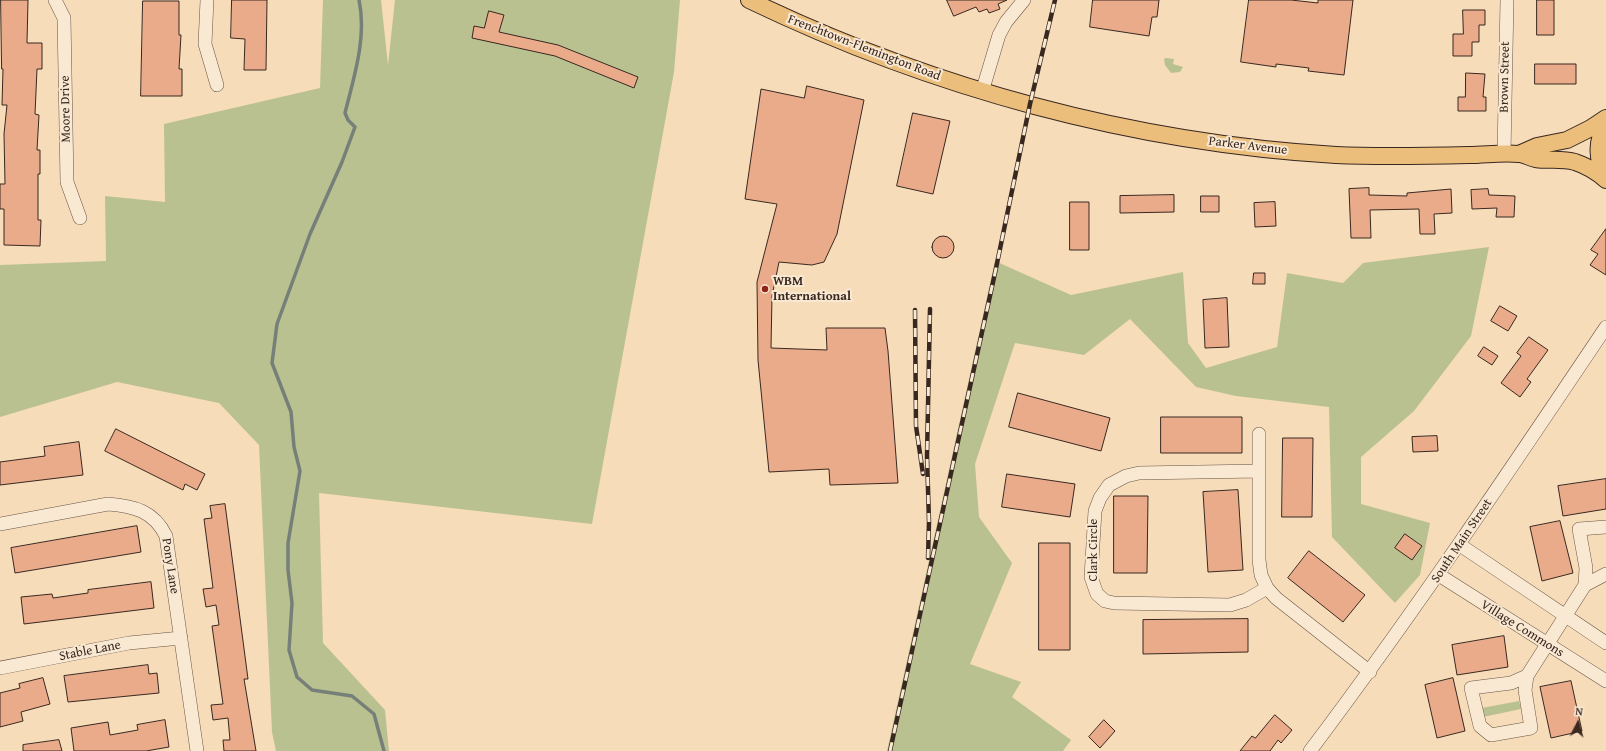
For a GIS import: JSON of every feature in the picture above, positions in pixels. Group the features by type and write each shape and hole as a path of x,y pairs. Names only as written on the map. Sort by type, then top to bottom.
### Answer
{"main road":[{"name":"Frenchtown-Flemington Road","path":"749,0 853,46 982,92"},
{"name":"Parker Avenue","path":"982,92 1119,126 1185,138 1260,148 1339,155 1511,154 1536,159 1553,159 1573,162 1593,170 1606,180"},
{"name":"Parker Avenue","path":"1511,154 1537,146 1567,140 1591,128 1606,118"},
{"path":"1606,125 1601,132 1598,151 1602,168 1606,175"}],"street":[{"name":"Moore Drive","path":"56,0 64,18 67,182 80,218"},
{"path":"207,0 205,44 217,85"},
{"path":"982,92 999,35 1006,22 1024,0"},
{"name":"Brown Street","path":"1507,0 1511,154"},
{"name":"South Main Street","path":"1310,751 1370,672 1460,545 1606,327"},
{"path":"1259,434 1259,560 1261,575 1267,588 1284,606 1370,672"},
{"name":"Clark Circle","path":"1259,471 1139,473 1126,476 1109,485 1100,498 1095,511 1091,577 1097,594 1105,601 1114,603 1230,605 1246,600 1267,588"},
{"name":"Pony Lane","path":"0,524 108,504 124,505 145,512 161,524 166,536 197,751"},
{"path":"1526,676 1511,683 1471,688 1480,726 1491,735 1531,728 1525,690 1526,676 1585,585 1586,568 1580,530 1606,527"},
{"path":"1460,545 1606,643"},
{"path":"1585,585 1606,574"},
{"name":"Village Commons","path":"1439,575 1606,681"},
{"name":"Stable Lane","path":"0,668 129,643 181,638"}],"green space":[{"path":"323,0 381,0 388,65 395,0 680,0 674,72 592,524 319,493 323,643 385,710 389,751 276,751 272,732 259,445 219,403 117,382 0,417 0,265 106,261 105,196 165,202 164,124 320,88"},
{"path":"1164,59 1174,59 1173,64 1183,67 1180,72 1171,73 1165,65"},
{"path":"1489,247 1471,336 1414,411 1361,457 1361,504 1430,523 1420,575 1395,603 1332,537 1329,407 1236,396 1196,387 1130,319 1084,355 1015,343 975,464 979,517 1012,563 970,664 1021,682 1012,697 1071,740 1063,751 887,751 995,261 1071,295 1183,272 1188,343 1206,368 1277,347 1287,273 1343,283 1363,263"},
{"path":"1519,701 1521,709 1483,717 1482,708"}],"building":[{"path":"1,0 28,0 27,43 42,43 42,69 37,69 35,114 39,115 37,150 40,150 40,174 38,174 38,220 41,220 40,246 4,245 4,209 0,209 0,184 5,184 4,134 7,105 2,105 3,69"},
{"path":"232,0 267,0 266,70 244,70 245,39 231,38"},
{"path":"947,0 1007,0 998,4 1000,9 989,13 987,9 979,12 976,7 954,16"},
{"path":"1093,0 1159,0 1157,17 1152,17 1149,36 1090,27"},
{"path":"1249,0 1291,0 1318,3 1318,0 1353,0 1344,75 1308,71 1309,68 1276,64 1276,67 1241,62"},
{"path":"1537,0 1554,0 1554,35 1537,35"},
{"path":"143,1 179,1 179,35 181,35 179,69 182,69 182,96 141,96"},
{"path":"1463,10 1485,10 1485,25 1479,25 1479,42 1472,42 1472,56 1453,56 1453,34 1463,34"},
{"path":"489,11 504,15 499,32 558,45 638,77 634,88 555,56 472,38 474,26 484,28"},
{"path":"1535,64 1576,64 1576,84 1535,84"},
{"path":"1466,73 1485,74 1483,97 1486,97 1486,111 1458,111 1458,97 1465,97"},
{"name":"WBM International","path":"807,86 864,100 837,234 824,262 812,265 779,262 772,296 771,348 827,350 826,328 885,328 898,483 830,485 829,469 769,472 758,360 757,282 777,204 745,199 761,89 804,98"},
{"path":"913,113 950,121 933,194 897,186"},
{"path":"1369,188 1369,195 1407,196 1407,193 1451,189 1452,213 1434,214 1435,234 1420,234 1419,209 1370,210 1371,238 1351,238 1349,189"},
{"path":"1488,189 1489,195 1515,196 1514,217 1496,217 1497,208 1472,209 1471,190"},
{"path":"1174,195 1174,212 1120,213 1120,196"},
{"path":"1201,196 1219,196 1219,212 1201,212"},
{"path":"1070,202 1089,202 1089,250 1070,250"},
{"path":"1275,202 1276,226 1255,227 1254,203"},
{"path":"1606,229 1606,275 1590,265 1598,254 1591,250"},
{"path":"943,236 951,239 954,247 951,255 943,258 935,255 932,247 935,239"},
{"path":"1254,273 1265,273 1265,284 1253,284"},
{"path":"1227,298 1229,347 1205,348 1203,300"},
{"path":"1500,306 1517,316 1508,331 1491,321"},
{"path":"1529,337 1548,350 1527,379 1531,382 1520,397 1501,383 1521,356 1517,353"},
{"path":"1484,347 1498,356 1492,365 1478,356"},
{"path":"1018,393 1110,418 1101,451 1009,427"},
{"path":"1161,417 1242,417 1242,453 1161,453"},
{"path":"116,429 205,474 197,490 185,484 183,490 105,451"},
{"path":"1437,436 1438,451 1413,452 1412,437"},
{"path":"1283,438 1313,438 1312,517 1282,517"},
{"path":"79,442 83,475 0,485 0,462 45,456 44,447"},
{"path":"1007,474 1075,484 1070,517 1002,507"},
{"path":"1606,479 1606,509 1563,516 1558,486"},
{"path":"1238,490 1243,570 1208,572 1203,492"},
{"path":"1114,496 1148,496 1147,573 1114,573"},
{"path":"225,504 248,679 244,679 256,751 224,751 223,740 230,740 228,718 213,720 211,705 223,704 212,626 219,625 216,605 206,607 203,589 213,588 204,519 212,518 210,506"},
{"path":"1560,521 1573,573 1542,581 1530,527"},
{"path":"137,526 141,552 15,573 11,548"},
{"path":"1405,534 1422,546 1412,560 1395,548"},
{"path":"1039,543 1070,543 1070,650 1039,650"},
{"path":"1309,551 1365,595 1343,622 1288,578"},
{"path":"151,582 154,608 24,624 21,597 52,594 53,598 88,593 88,590"},
{"path":"1248,619 1248,652 1143,654 1143,620"},
{"path":"1504,636 1508,667 1457,675 1452,645"},
{"path":"148,665 149,674 157,673 159,693 68,702 64,676"},
{"path":"43,678 50,704 21,712 23,721 0,727 0,693 20,688 19,684"},
{"path":"1453,678 1465,731 1437,738 1425,685"},
{"path":"1571,681 1582,731 1551,738 1540,687"},
{"path":"1275,715 1292,730 1281,743 1278,740 1270,751 1240,751 1252,736 1255,738"},
{"path":"165,720 169,747 146,751 74,751 71,728 108,722 110,735 138,730 137,725"},
{"path":"1104,720 1115,731 1100,748 1089,737"},
{"path":"59,740 62,751 23,751 23,745"}],"waterway":[{"path":"359,0 361,14 360,43 345,113 348,120 355,127 342,162 310,234 277,324 272,363 291,412 294,447 300,471 288,543 288,570 292,603 289,650 297,677 312,690 352,696 374,714 384,751"}],"railway":[{"path":"890,751 995,273 1030,104 1055,0"},
{"path":"928,558 929,522 927,456 930,309"},
{"path":"915,310 916,426 923,474"}],"place":[{"name":"WBM International","path":"765,289"}]}
